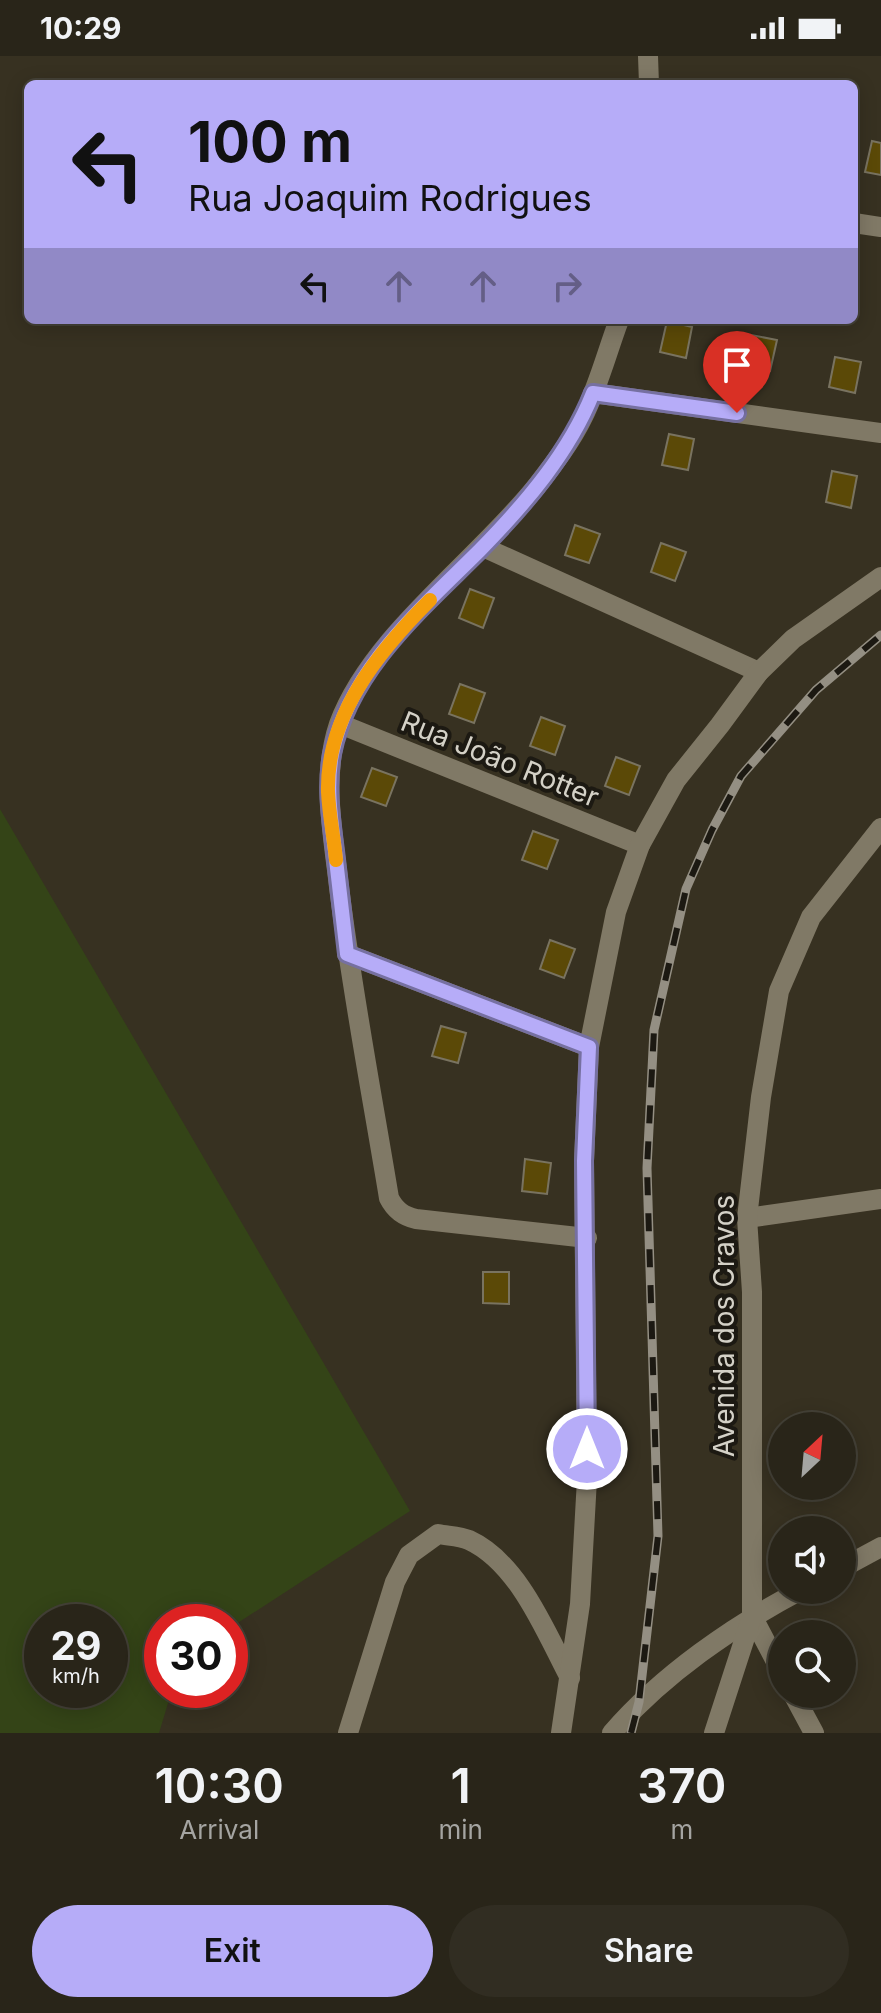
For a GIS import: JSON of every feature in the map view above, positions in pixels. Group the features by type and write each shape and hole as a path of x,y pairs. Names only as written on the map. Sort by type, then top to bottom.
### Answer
{"street":[{"path":"648,56 649,80"},
{"path":"858,224 881,227"},
{"path":"587,1238 416,1219 398,1211 393,1205 389,1198 347,954 328,791 340,724 361,683 401,629 483,547 553,465 584,415 618,324"},
{"path":"593,393 881,433"},
{"path":"483,547 759,672"},
{"path":"561,1733 580,1604 587,1479 584,1161 589,1047 616,912 640,845 676,780 759,672 793,639 881,577"},
{"name":"Rua João Rotter","path":"340,724 640,845"},
{"name":"Avenida dos Cravos","path":"752,1616 752,1292 747,1218 761,1097 779,991 811,917 881,828"},
{"path":"347,954 589,1047"},
{"path":"747,1218 881,1199"},
{"path":"348,1733 395,1582 409,1555 438,1534 468,1540 492,1556 522,1587 570,1678"},
{"path":"856,1560 881,1547"},
{"path":"612,1733 639,1702 752,1616 775,1604"},
{"path":"752,1616 768,1646"},
{"path":"714,1733 752,1616"},
{"path":"801,1708 814,1733"}],"green space":[{"path":"0,809 410,1511 248,1616 248,1604 144,1604 144,1708 167,1708 159,1733 0,1733"}],"building":[{"path":"872,141 881,143 881,175 865,172"},
{"path":"666,324 692,327 686,358 660,352"},
{"path":"751,335 777,340 770,371 745,366"},
{"path":"835,357 861,362 855,393 829,387"},
{"path":"669,434 694,439 688,470 662,465"},
{"path":"832,471 857,476 851,508 826,502"},
{"path":"575,525 600,534 589,563 565,555"},
{"path":"661,543 686,552 675,581 651,572"},
{"path":"470,589 494,598 483,628 459,618"},
{"path":"460,684 485,693 474,723 449,714"},
{"path":"541,717 565,726 555,755 530,746"},
{"path":"616,757 640,766 629,795 605,786"},
{"path":"372,768 397,777 386,806 361,797"},
{"path":"533,831 558,840 547,869 522,860"},
{"path":"550,940 575,949 564,978 540,969"},
{"path":"441,1026 466,1033 458,1063 432,1056"},
{"path":"525,1159 551,1163 547,1194 522,1191"},
{"path":"483,1272 509,1272 509,1304 483,1303"}],"railway":[{"path":"631,1733 639,1702 658,1536 647,1168 654,1030 686,889 712,830 741,776 816,690 881,635"}],"slow traffic":[{"path":"336,860 328,791 340,724 361,683 401,629 430,600"}],"route":[{"path":"587,1449 584,1161 589,1047 347,954 328,791 332,756 340,724 361,683 401,629 483,547 535,489 569,442 593,393 737,413"}]}
